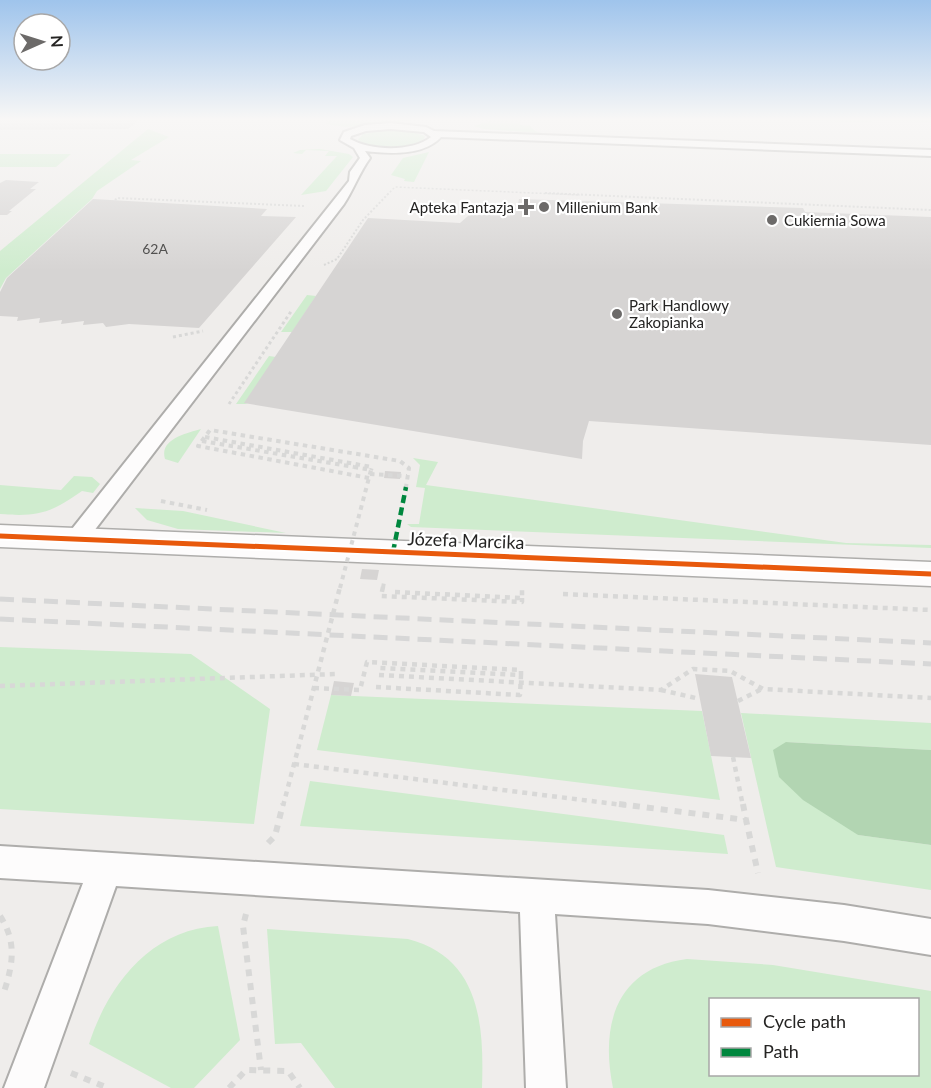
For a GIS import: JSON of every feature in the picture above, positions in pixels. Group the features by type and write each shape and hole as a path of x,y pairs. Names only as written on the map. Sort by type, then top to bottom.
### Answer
{"street":[{"name":"Józefa Marcika","path":"0,536 931,574"}],"lane":[{"path":"76,539 327,220 358,179 355,172 357,170"},
{"path":"0,862 537,895 743,911 844,923 931,937"},
{"path":"24,1088 106,868"},
{"path":"537,895 546,1088"}],"path":[{"path":"319,272 324,266 337,259 363,220 396,187 931,210"},
{"path":"115,200 117,198 307,206"},
{"path":"194,206 198,202"},
{"path":"229,404 296,305"},
{"path":"174,337 212,329"},
{"path":"406,487 409,468 400,461 210,430 198,446 339,472 407,476"},
{"path":"203,439 356,466 370,474"},
{"path":"264,848 275,836 370,474"},
{"path":"386,576 381,596 522,602 522,598"},
{"path":"395,592 534,593"},
{"path":"557,594 931,610"},
{"path":"314,688 360,690 366,662 521,669 520,695 376,687"},
{"path":"380,668 521,675"},
{"path":"661,690 693,669 730,671 763,689 931,698"},
{"path":"0,686 336,674"},
{"path":"379,675 661,690 700,699"},
{"path":"738,701 763,689"},
{"path":"733,757 758,873"},
{"path":"294,764 746,820"},
{"path":"248,908 243,926 261,1070"},
{"path":"0,916 9,928 14,945 12,967 4,992"},
{"path":"229,1088 246,1070 288,1071 300,1088"},
{"path":"70,1072 108,1088"}],"green space":[{"path":"99,170 128,170 97,191 92,199 6,278 0,289 0,251"},
{"path":"324,170 343,170 326,191 301,195"},
{"path":"395,170 420,170 414,182 404,181 405,179 391,175"},
{"path":"307,295 316,296 292,332 281,332"},
{"path":"269,356 276,357 245,403 248,404 236,404"},
{"path":"201,429 178,463 165,459 164,452 170,442 182,435"},
{"path":"413,458 438,462 426,485 846,543 931,545 931,548 411,527 407,524 419,524 425,488 416,487 420,465"},
{"path":"74,476 92,477 100,484 93,493 82,491 44,512 24,515 0,514 0,485 61,490"},
{"path":"135,508 183,511 286,533 178,529 147,520"},
{"path":"0,647 191,654 270,709 254,824 0,809"},
{"path":"331,695 702,711 720,800 317,750"},
{"path":"741,713 931,723 931,750 786,742 858,835 931,845 931,890 776,867"},
{"path":"786,742 931,750 931,845 858,835 803,800 779,777 773,750"},
{"path":"310,781 724,835 728,854 300,826"},
{"path":"218,926 240,1040 194,1088 171,1088 89,1044 108,1001 136,964 153,949 172,937"},
{"path":"267,929 408,939 432,948 451,962 464,978 473,997 479,1019 482,1041 482,1088 335,1088 301,1043 275,1044"},
{"path":"687,959 773,965 931,991 931,1088 613,1088 609,1043 612,1022 618,1003 629,987 644,974 663,965"}],"building":[{"path":"6,180 39,182 30,189 36,189 9,211 12,211 7,215 0,215 0,183"},
{"path":"93,199 267,209 261,216 296,217 199,328 129,324 106,327 103,323 83,325 84,321 61,324 62,320 39,323 40,318 17,321 18,317 0,316 0,292 7,278"},
{"name":"Park Handlowy Zakopianka","path":"519,199 803,208 805,212 931,217 931,445 589,421 583,441 582,459 244,403 368,218 460,223 468,216 481,211 517,208"},
{"path":"385,471 401,472 400,479 384,478"},
{"path":"362,569 379,570 377,580 360,579"},
{"path":"695,674 732,677 751,758 711,756"},
{"path":"334,681 354,683 351,696 331,695"}],"railway":[{"path":"0,599 931,643"},
{"path":"0,619 931,664"}],"marked path":[{"path":"393,552 406,487"}],"cycle path":[{"path":"0,536 931,574"}],"place":[{"name":"Apteka Fantazja","path":"526,207"},
{"name":"Millenium Bank","path":"544,207"},
{"name":"Cukiernia Sowa","path":"772,220"},
{"name":"Park Handlowy Zakopianka","path":"617,314"}]}
